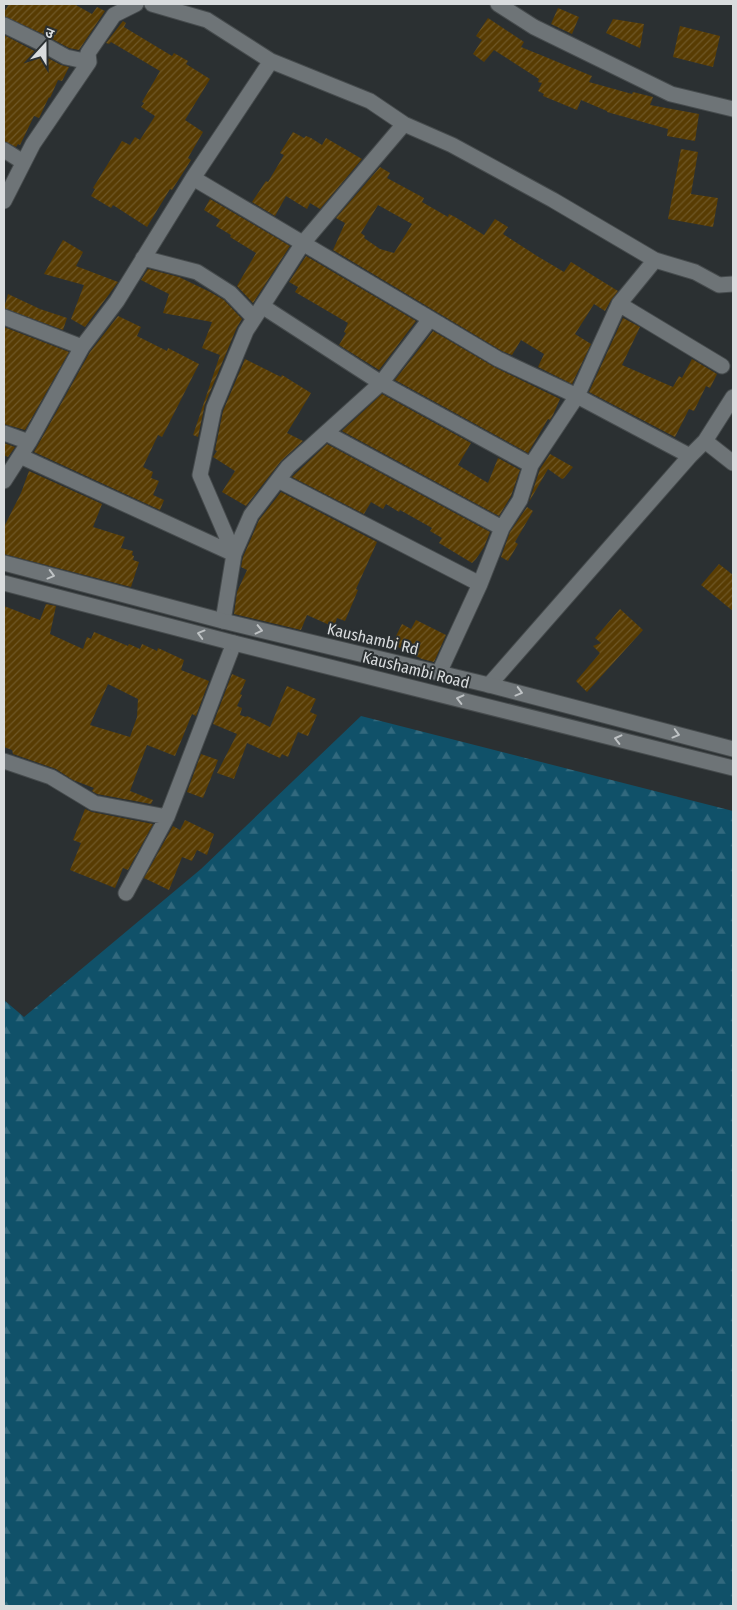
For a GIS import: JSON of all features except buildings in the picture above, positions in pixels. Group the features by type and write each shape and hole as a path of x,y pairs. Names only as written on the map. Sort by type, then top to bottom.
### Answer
{"street":[{"path":"4,201 33,144 89,62 88,53 114,15 136,4"},
{"path":"152,4 206,20 271,61 370,101 404,124 452,145 553,200 655,260 695,272 719,285 733,284"},
{"path":"498,4 534,27 671,94 733,109"},
{"path":"4,25 66,57 89,62"},
{"path":"4,481 29,442 82,347 117,301 193,178 271,61"},
{"path":"234,554 200,475 214,408 246,331 303,243 404,124"},
{"path":"4,150 23,162"},
{"path":"193,178 498,358 576,396 690,456"},
{"path":"144,258 197,272 258,312 381,383 531,465"},
{"path":"439,672 480,584 502,528 520,500 531,465 576,396 619,304 655,260"},
{"path":"619,304 722,366"},
{"path":"4,317 82,347"},
{"path":"223,621 234,554 251,515 288,467 381,383 430,319"},
{"path":"489,685 705,441 733,397"},
{"path":"4,433 29,442"},
{"path":"326,433 502,528"},
{"path":"705,441 733,463"},
{"path":"20,456 234,554"},
{"path":"278,480 480,584"},
{"name":"Kaushambi Rd","path":"4,563 223,621 439,672 733,749"},
{"name":"Kaushambi Road","path":"4,583 234,643 733,768"},
{"path":"126,893 167,817 234,643"},
{"path":"4,761 51,777 94,804 167,817"}],"green space":[{"path":"361,716 733,811 733,1606 4,1606 4,1000 24,1017 201,869"}]}
